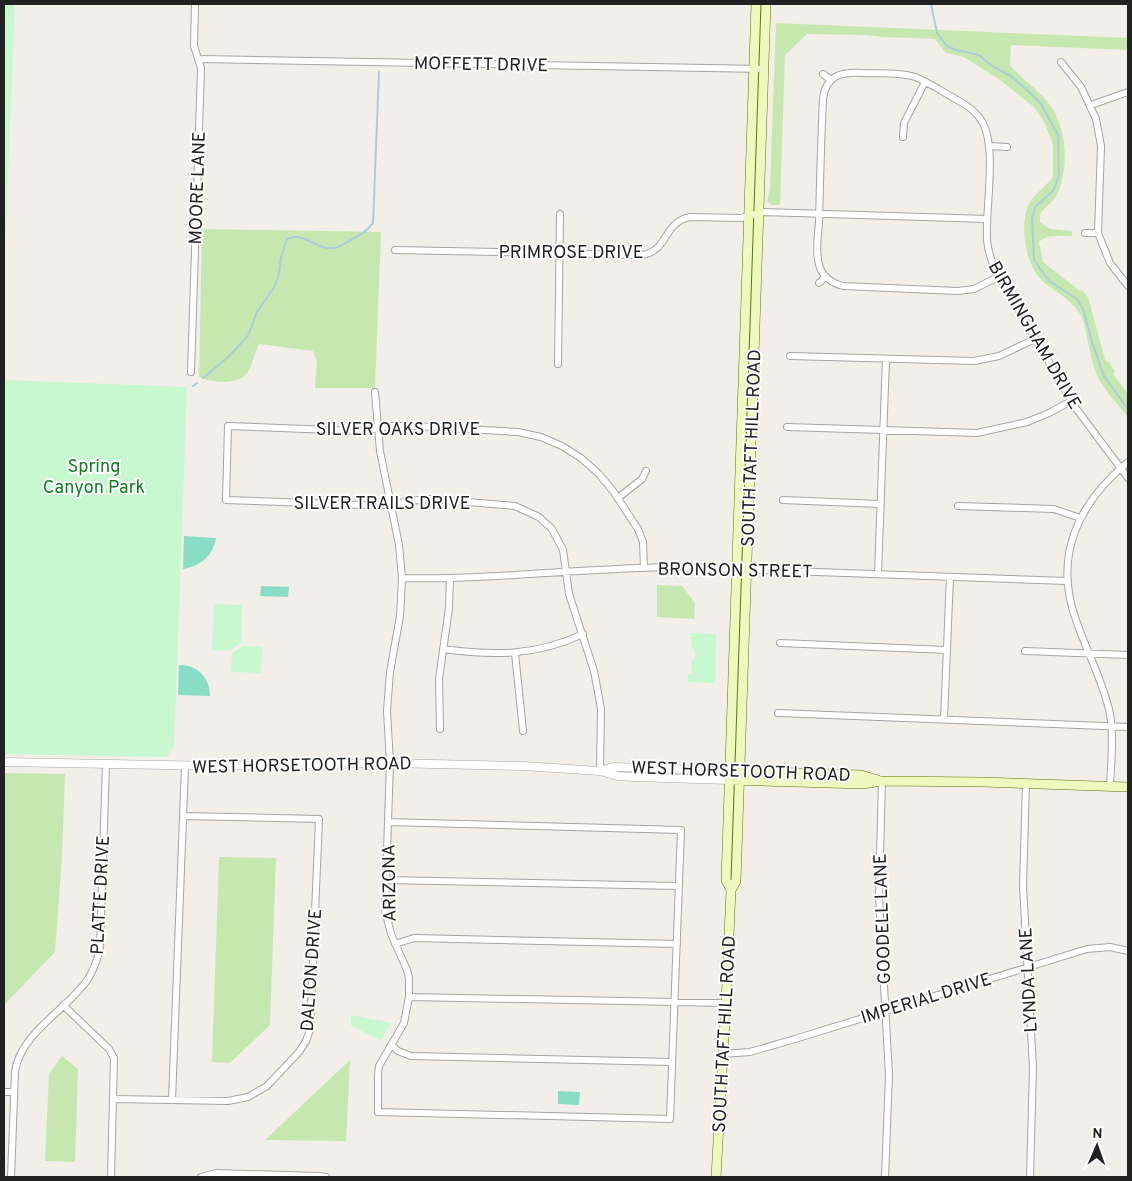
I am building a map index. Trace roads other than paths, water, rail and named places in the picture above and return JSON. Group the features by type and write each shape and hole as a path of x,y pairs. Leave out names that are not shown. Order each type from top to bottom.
{"main road":[{"name":"SOUTH TAFT HILL ROAD","path":"731,890 726,880 756,4"},
{"name":"SOUTH TAFT HILL ROAD","path":"716,1177 731,890 736,881 766,4"},
{"name":"WEST HORSETOOTH ROAD","path":"729,775 862,784 882,782 982,782 1128,787"}],"street":[{"name":"MOORE LANE","path":"191,372 201,68 194,46 195,4"},
{"name":"MOFFETT DRIVE","path":"198,59 764,69"},
{"path":"1061,62 1081,87 1091,105 1101,146 1098,233 1110,264 1128,286"},
{"name":"BIRMINGHAM DRIVE","path":"831,80 837,76 849,73 907,75 925,82 967,105 977,114 986,129 990,146 988,246 998,277 1071,401 1128,478"},
{"path":"823,74 831,80 825,89 823,99 819,213 818,260 826,277 831,282 842,286 958,291 974,289 998,277"},
{"path":"903,137 902,129 904,123 925,82"},
{"path":"1091,105 1128,92"},
{"path":"990,146 1007,147"},
{"path":"759,212 988,219"},
{"name":"PRIMROSE DRIVE","path":"395,250 648,254 658,249 670,229 677,221 683,218 748,217 759,212"},
{"path":"558,364 561,253 560,214"},
{"path":"1085,233 1098,233"},
{"path":"819,283 826,277"},
{"path":"790,356 974,362 999,356 1035,339"},
{"path":"878,574 886,359"},
{"name":"ARIZONA","path":"375,392 377,428 399,545 402,578 400,616 390,672 387,704 390,763 386,918 409,978 409,997 404,1023 380,1066 378,1075 378,1112 670,1119 672,1062"},
{"path":"787,427 967,434 1027,422 1071,401"},
{"name":"SILVER OAKS DRIVE","path":"226,500 228,426 358,431 415,426 518,432 541,437 562,446 581,458 599,474 618,498 638,529 643,542 644,568"},
{"path":"1110,786 1112,727 1106,700 1072,608 1068,581 1070,548 1073,534 1080,518 1106,480 1128,462"},
{"path":"618,498 642,480 646,471"},
{"name":"SILVER TRAILS DRIVE","path":"226,500 392,505 431,499 506,505 523,508 539,517 555,534 563,550 571,604 592,661 598,690 601,726 600,771"},
{"path":"783,500 880,504"},
{"path":"958,506 1054,509 1080,518"},
{"name":"BRONSON STREET","path":"402,578 450,578 644,568 747,569 1068,581"},
{"path":"944,719 950,577"},
{"path":"440,729 439,687 449,608 450,578"},
{"path":"443,649 474,654 515,653 554,645 583,634"},
{"path":"780,643 947,650"},
{"path":"1026,651 1128,655"},
{"path":"515,653 523,731"},
{"path":"778,713 1128,728"},
{"name":"WEST HORSETOOTH ROAD","path":"4,762 185,766 390,763 523,766 600,771 613,767 729,775"},
{"name":"PLATTE DRIVE","path":"11,1177 16,1067 22,1050 88,979 98,958 100,947 106,764"},
{"path":"172,1100 185,766"},
{"name":"GOODELL LANE","path":"882,782 879,896 889,1075 885,1177"},
{"name":"LYNDA LANE","path":"1026,784 1023,886 1033,1076 1030,1177"},
{"name":"DALTON DRIVE","path":"114,1099 228,1101 248,1097 268,1086 299,1052 306,1042 311,1022 319,819 183,816"},
{"path":"388,822 681,830 672,1062 411,1056 398,1051 392,1045"},
{"path":"386,880 679,886"},
{"path":"395,944 414,938 677,944"},
{"name":"IMPERIAL DRIVE","path":"723,1054 750,1052 1087,949 1110,947 1128,952"},
{"path":"409,997 726,1003"},
{"path":"63,1006 109,1049 114,1058 111,1177"},
{"path":"4,1092 14,1092"},
{"path":"201,1177 216,1173 326,1177"}],"waterway":[{"path":"931,4 937,33 947,46 979,55 992,66 1011,76 1041,104 1058,135 1059,176 1053,191 1036,206 1032,217 1034,260 1049,281 1077,299 1083,309 1104,376 1128,409"},
{"path":"203,378 228,357 248,336 257,312 275,286 287,239 299,237 327,248 335,248 360,235 373,223 379,72"},
{"path":"193,386 197,383"}],"park label":[{"name":"Spring Canyon Park","path":"94,476"}]}
